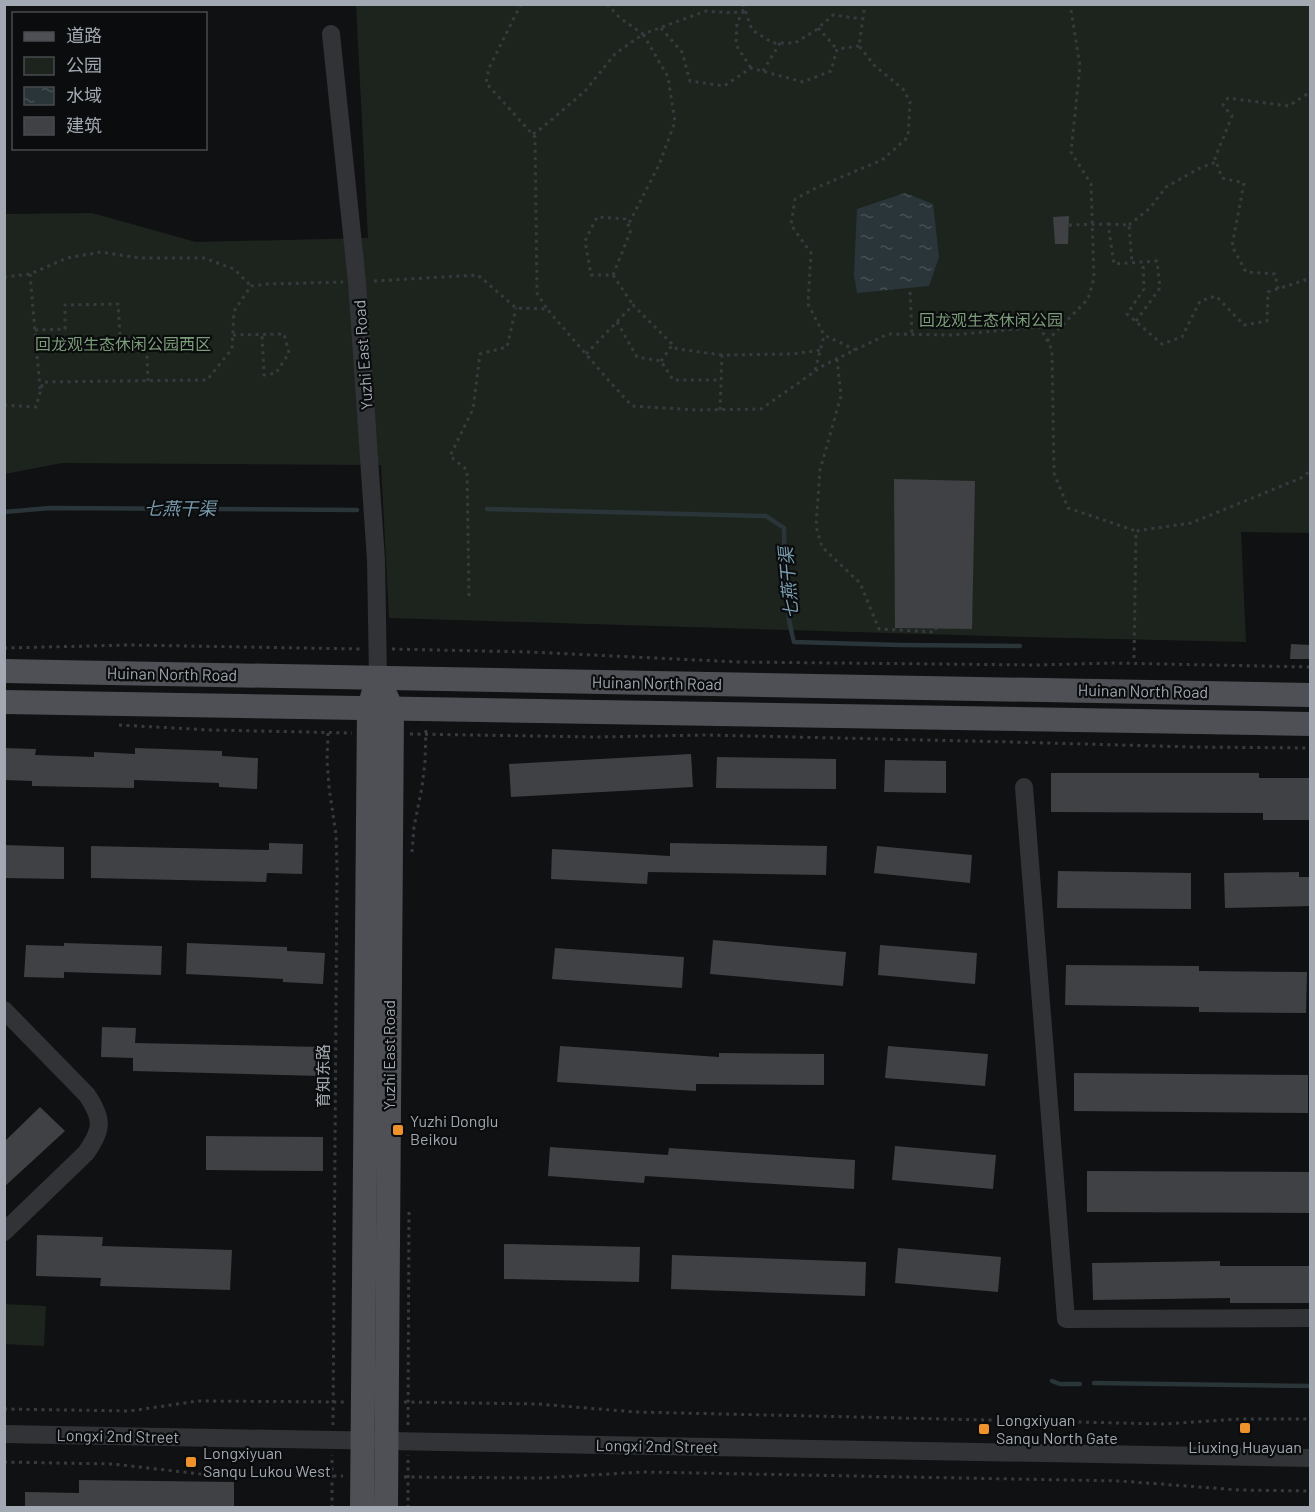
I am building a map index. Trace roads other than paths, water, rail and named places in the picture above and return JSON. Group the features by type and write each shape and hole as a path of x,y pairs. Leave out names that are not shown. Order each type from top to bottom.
{"main road":[{"name":"Huinan North Road","path":"4,671 1311,694"},
{"name":"Yuzhi East Road","path":"378,678 386,1508"},
{"name":"Huinan North Road","path":"4,702 1311,724"},
{"name":"Yuzhi East Road","path":"362,1508 380,709"}],"street":[{"name":"Yuzhi East Road","path":"331,34 357,282 376,548 378,678"},
{"path":"1024,788 1066,1319 1311,1318"},
{"path":"4,1010 87,1095 96,1109 100,1128 96,1140 86,1153 4,1232"},
{"name":"Longxi 2nd Street","path":"4,1434 1311,1458"}],"water":[{"path":"905,193 933,204 939,257 929,286 857,293 854,275 857,209"}],"waterway":[{"name":"七燕干渠","path":"4,512 50,508 357,510"},
{"name":"七燕干渠","path":"487,509 766,516 784,528 787,600 794,642 1020,646"},
{"path":"1052,1381 1060,1384 1080,1384"},
{"path":"1094,1383 1310,1386"}],"place":[{"name":"Yuzhi Donglu Beikou","path":"398,1130"},
{"name":"Liuxing Huayuan","path":"1245,1428"},
{"name":"Longxiyuan Sanqu North Gate","path":"984,1429"},
{"name":"Longxiyuan Sanqu Lukou West","path":"191,1462"}],"park label":[{"name":"回龙观生态休闲公园","path":"991,320"},
{"name":"回龙观生态休闲公园西区","path":"123,344"}]}
